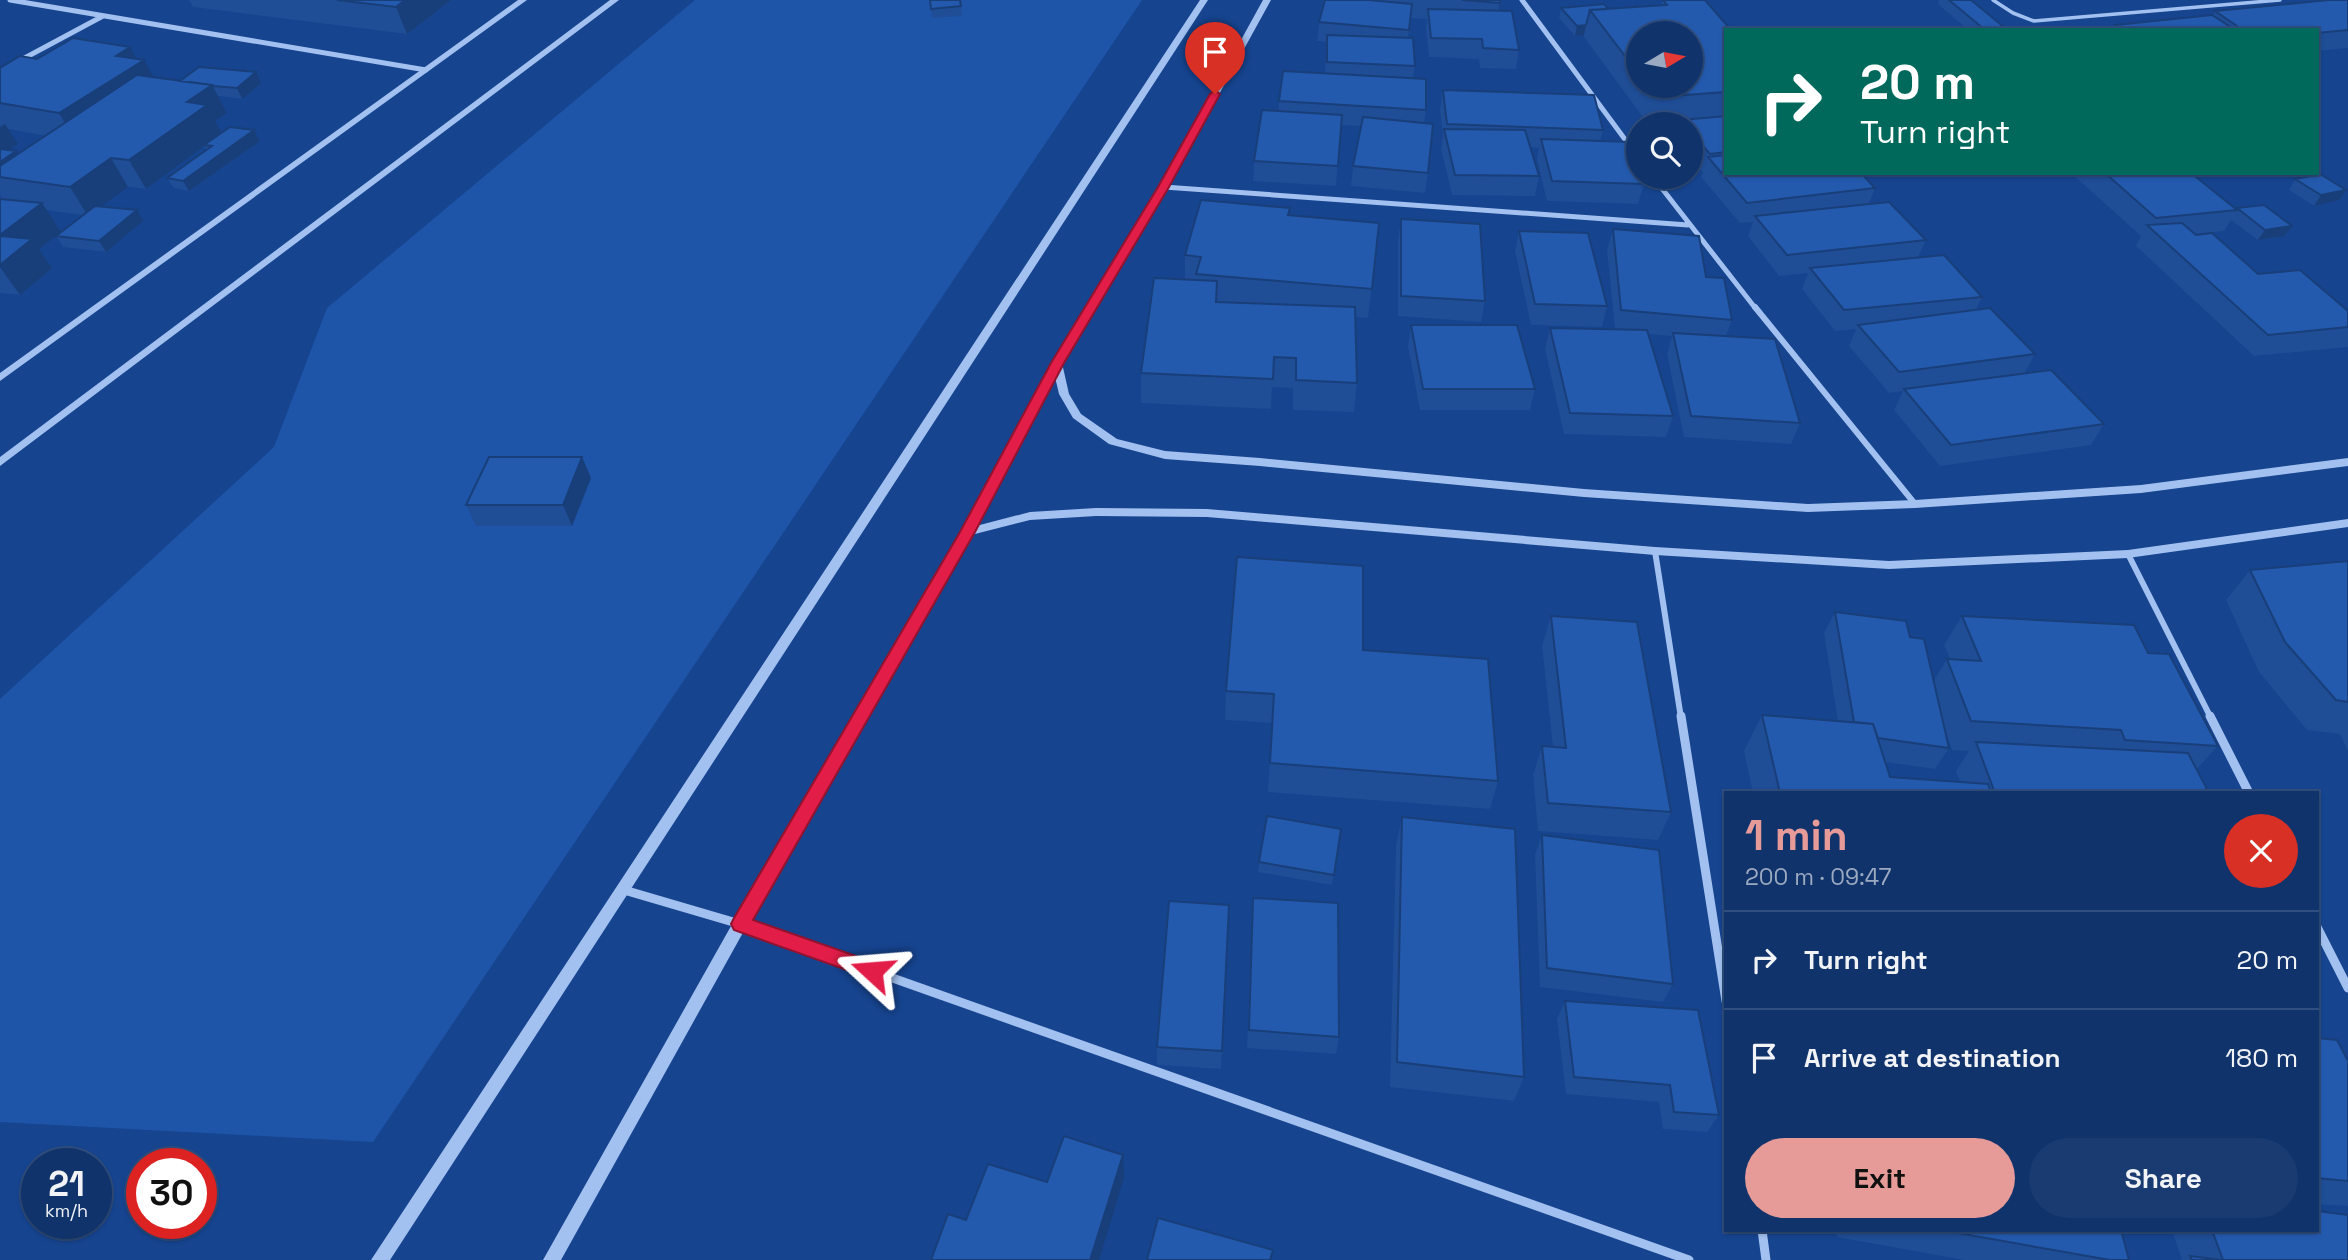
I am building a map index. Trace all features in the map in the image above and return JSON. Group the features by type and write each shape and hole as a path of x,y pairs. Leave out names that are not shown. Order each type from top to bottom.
{"street":[{"path":"10,0 426,70"},
{"path":"0,377 523,0"},
{"path":"0,462 615,0"},
{"path":"380,1260 1204,0"},
{"path":"552,1260 740,924 967,532 1057,363 1164,187 1267,0"},
{"path":"1522,0 1626,141"},
{"path":"11,65 103,16"},
{"path":"1164,187 1688,225"},
{"path":"1662,189 1914,504"},
{"path":"1057,363 1064,394 1077,416 1113,442 1165,456 1260,462 1597,494 1808,508 1914,504 2141,489 2348,462"},
{"path":"967,532 1030,516 1096,512 1207,513 1655,551 1889,565 2128,554 2348,523"},
{"path":"1655,551 1724,988"},
{"path":"2128,554 2248,791"},
{"path":"624,890 740,924 1689,1260"},
{"path":"2319,931 2348,988"},
{"path":"1762,1232 1766,1260"}],"lane":[{"path":"1993,0 2013,13 2034,21 2280,0"}],"shaded area":[{"path":"695,0 1142,0 373,1142 0,1122 0,699 274,447 327,308"}],"building":[{"path":"337,0 405,0 396,7"},
{"path":"930,0 960,0 961,6 931,9"},
{"path":"1325,0 1412,4 1409,30 1319,22"},
{"path":"1462,0 1500,0 1500,3"},
{"path":"1663,0 1705,0 1729,28 1724,28 1724,92 1703,94 1703,21 1626,21 1626,57 1590,10 1667,5"},
{"path":"1949,0 1971,0 2005,28 1983,28"},
{"path":"2348,0 2348,30 2319,33 2319,28 2240,28 2215,11"},
{"path":"1604,4 1608,9 1590,10 1586,25 1577,26 1561,8"},
{"path":"1428,9 1512,11 1519,50 1483,48 1482,39 1431,38"},
{"path":"2212,15 2232,28 2120,28 2116,25"},
{"path":"1327,35 1413,38 1415,66 1327,62"},
{"path":"73,38 130,47 116,56 144,60 59,113 0,103 0,68 20,56 37,59"},
{"path":"199,67 256,72 237,88 180,81"},
{"path":"1283,71 1426,79 1426,110 1279,101"},
{"path":"137,75 212,85 187,102 207,105 129,160 111,158 70,187 0,177 0,166"},
{"path":"1443,90 1594,95 1603,130 1447,124"},
{"path":"1262,110 1342,115 1338,166 1254,161"},
{"path":"1724,116 1724,152 1710,154 1703,146 1703,118"},
{"path":"1363,117 1433,124 1428,173 1353,166"},
{"path":"230,127 254,130 183,181 167,178 212,146 204,145"},
{"path":"1444,129 1525,130 1539,176 1455,175"},
{"path":"1541,139 1626,142 1626,183 1552,181"},
{"path":"0,149 16,151 0,162"},
{"path":"1724,155 1724,175 1863,175 1875,188 1747,203 1708,157"},
{"path":"2319,174 2346,190 2321,195 2295,179"},
{"path":"2107,175 2193,175 2237,210 2156,218"},
{"path":"0,199 42,203 0,235"},
{"path":"1201,200 1290,208 1288,215 1379,223 1372,289 1196,274 1201,257 1185,255"},
{"path":"1889,202 1926,240 1787,255 1755,216"},
{"path":"2264,205 2292,226 2265,230 2237,208"},
{"path":"95,206 137,210 99,241 56,236"},
{"path":"1401,219 1480,224 1485,301 1401,296"},
{"path":"2182,223 2196,235 2212,233 2258,274 2300,270 2348,311 2348,327 2268,335 2147,225"},
{"path":"1613,229 1699,236 1706,277 1724,278 1732,320 1621,310"},
{"path":"1519,231 1588,233 1607,306 1535,304"},
{"path":"0,236 32,239 0,265"},
{"path":"1944,255 1982,297 1844,310 1810,268"},
{"path":"1154,278 1217,281 1216,302 1355,307 1357,383 1296,380 1296,358 1274,357 1273,379 1141,373"},
{"path":"1990,308 2035,354 1899,372 1858,325"},
{"path":"1411,325 1517,325 1535,389 1423,389"},
{"path":"1550,328 1647,330 1673,416 1570,413"},
{"path":"1673,333 1775,339 1800,423 1691,416"},
{"path":"2051,370 2104,424 1951,445 1904,389"},
{"path":"489,457 582,457 563,505 466,505"},
{"path":"1237,557 1363,566 1363,650 1488,659 1498,781 1270,763 1274,694 1226,691"},
{"path":"2348,561 2348,702 2336,700 2285,642 2250,570"},
{"path":"1835,612 1906,621 1910,637 1924,639 1949,748 1878,738 1873,724 1854,722"},
{"path":"1551,616 1637,622 1671,812 1548,803 1542,746 1566,748"},
{"path":"1962,616 2134,625 2148,653 2169,654 2218,746 2125,740 2121,730 1971,721 1947,659 1981,661"},
{"path":"1762,715 1873,724 1890,777 1988,784 1990,791 1780,791"},
{"path":"1976,742 2188,753 2208,791 1994,791"},
{"path":"1267,816 1341,829 1334,875 1259,862"},
{"path":"1402,817 1515,829 1524,1077 1397,1062"},
{"path":"1542,835 1659,850 1673,984 1547,968"},
{"path":"1253,898 1338,903 1339,1037 1249,1030"},
{"path":"1169,901 1229,905 1222,1051 1157,1047"},
{"path":"1565,1001 1698,1010 1719,1115 1674,1112 1670,1085 1574,1077"},
{"path":"2319,1038 2337,1040 2348,1061 2348,1181 2319,1178"},
{"path":"1064,1136 1123,1155 1090,1260 931,1260 948,1214 966,1220 988,1164 1047,1182"},
{"path":"2319,1211 2348,1215 2348,1260 2223,1260 2213,1232 2319,1232"},
{"path":"1158,1218 1273,1250 1270,1260 1147,1260"},
{"path":"1952,1232 2122,1232 2129,1260 2110,1260"},
{"path":"2190,1256 2222,1260 2192,1260"}],"route":[{"path":"872,971 740,924 967,532 1057,363 1164,187 1215,94"}]}
